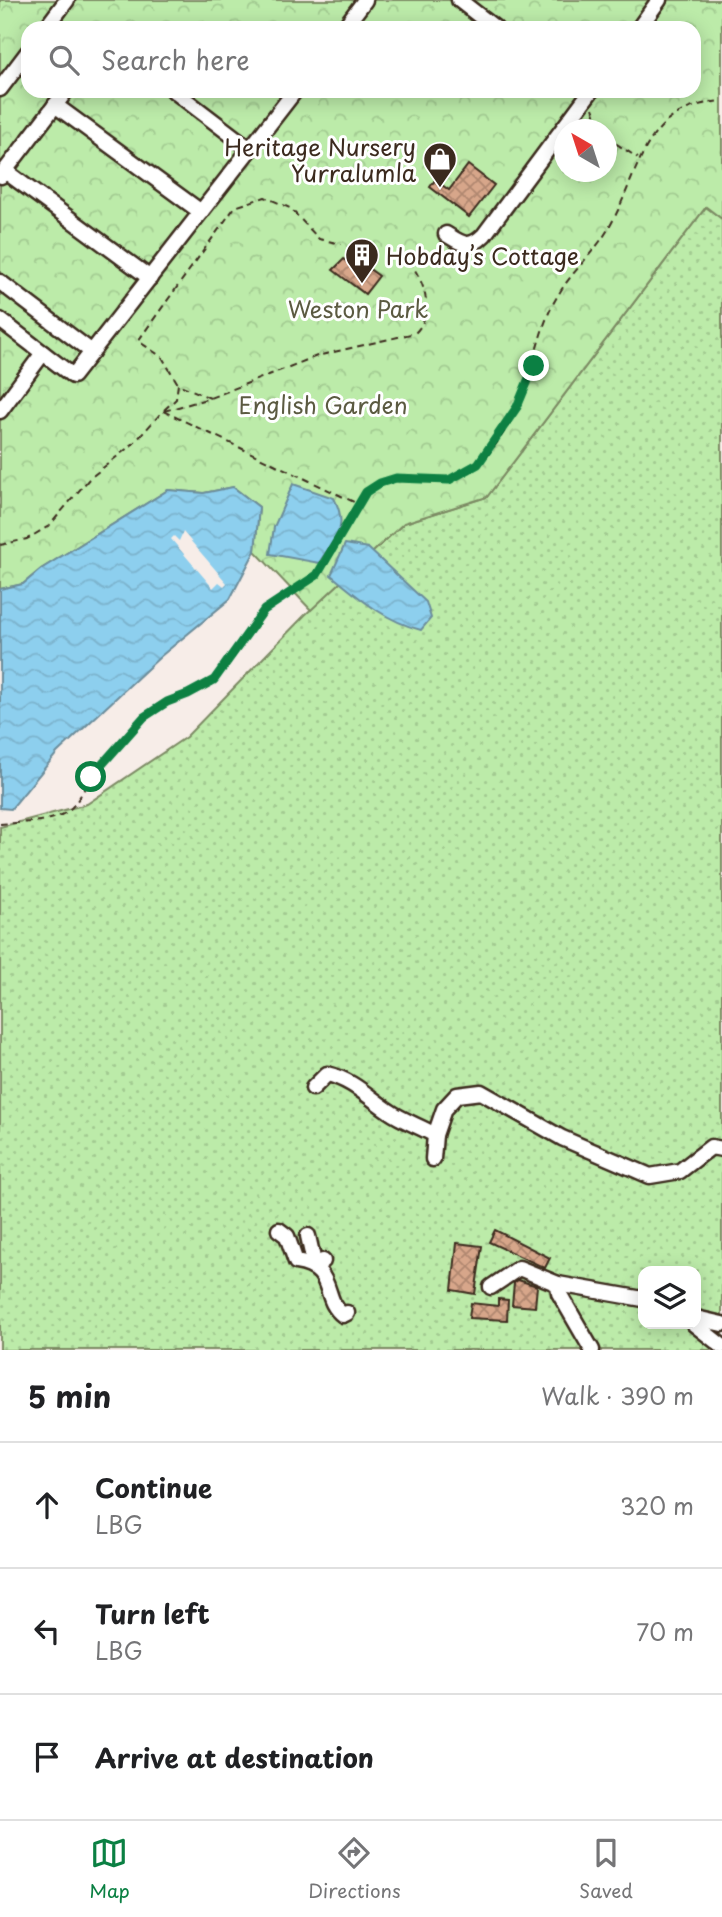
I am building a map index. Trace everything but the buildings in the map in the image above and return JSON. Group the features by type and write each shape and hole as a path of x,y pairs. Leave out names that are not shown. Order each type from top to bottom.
{"street":[{"path":"51,21 67,0"},
{"path":"349,21 365,0"},
{"path":"459,0 486,21"},
{"path":"644,21 659,0"},
{"path":"0,89 21,61"},
{"path":"60,98 3,174 150,278"},
{"path":"183,98 250,149"},
{"path":"0,320 73,376 290,98"},
{"path":"446,234 464,246 474,245 581,98"},
{"path":"55,105 201,212"},
{"path":"0,282 92,352"},
{"path":"0,411 43,353"},
{"path":"313,1088 327,1074 339,1077 367,1092 388,1111 435,1135"},
{"path":"433,1159 435,1135 444,1109 457,1095 481,1092 562,1138 650,1176 680,1171 711,1147 722,1149"},
{"path":"279,1230 287,1236 296,1262 319,1264"},
{"path":"308,1236 338,1312 343,1315 346,1313"},
{"path":"491,1287 519,1268 558,1284 638,1298"},
{"path":"558,1284 559,1293 592,1350"},
{"path":"701,1319 722,1324"},
{"path":"700,1329 722,1346"}],"path":[{"path":"588,98 598,119"},
{"path":"0,824 48,820 65,813 91,777 144,717 167,702 214,680 264,610 317,575 357,503 373,487 388,480 449,480 470,471 486,456 517,407 534,366 548,314 559,292 609,227 653,134 674,114 699,103 722,101"},
{"path":"617,144 639,159"},
{"path":"0,545 27,539 49,526 89,480 134,443 177,398 178,384 162,357 138,341 235,207 265,197 290,208 319,239 341,244"},
{"path":"163,411 210,398 317,356 415,333 424,321 426,295 419,274 410,263"},
{"path":"178,384 210,398"},
{"path":"163,411 357,503"}],"green space":[{"name":"Weston Park","path":"0,0 722,0 722,219 706,207 487,497 404,523 311,610 255,551 259,507 233,487 204,493 168,490 41,569 23,584 0,589"},
{"path":"706,207 722,219 722,1350 0,1350 0,827 87,804 186,737 305,615 404,523 487,497"}],"water":[{"path":"293,484 334,498 338,508 338,532 319,563 270,554 274,527"},
{"path":"233,487 259,507 255,551 230,599 161,656 57,753 11,809 0,808 0,589 23,584 41,569 168,490 204,493"},
{"path":"345,544 368,548 426,602 431,618 421,630 384,615 331,575"}],"pier":[{"path":"183,532 227,583 224,586 219,582 213,588 171,539 174,536 179,541"}],"place":[{"name":"Heritage Nursery Yurralumla","path":"440,189"},
{"name":"Hobday’s Cottage","path":"362,285"}],"route":[{"path":"91,777 144,717 167,702 214,680 264,610 287,592 317,575 360,498 366,492 380,483 396,478 449,480 461,476 478,464 517,407 534,366"}],"park label":[{"name":"English Garden","path":"323,404"}]}
